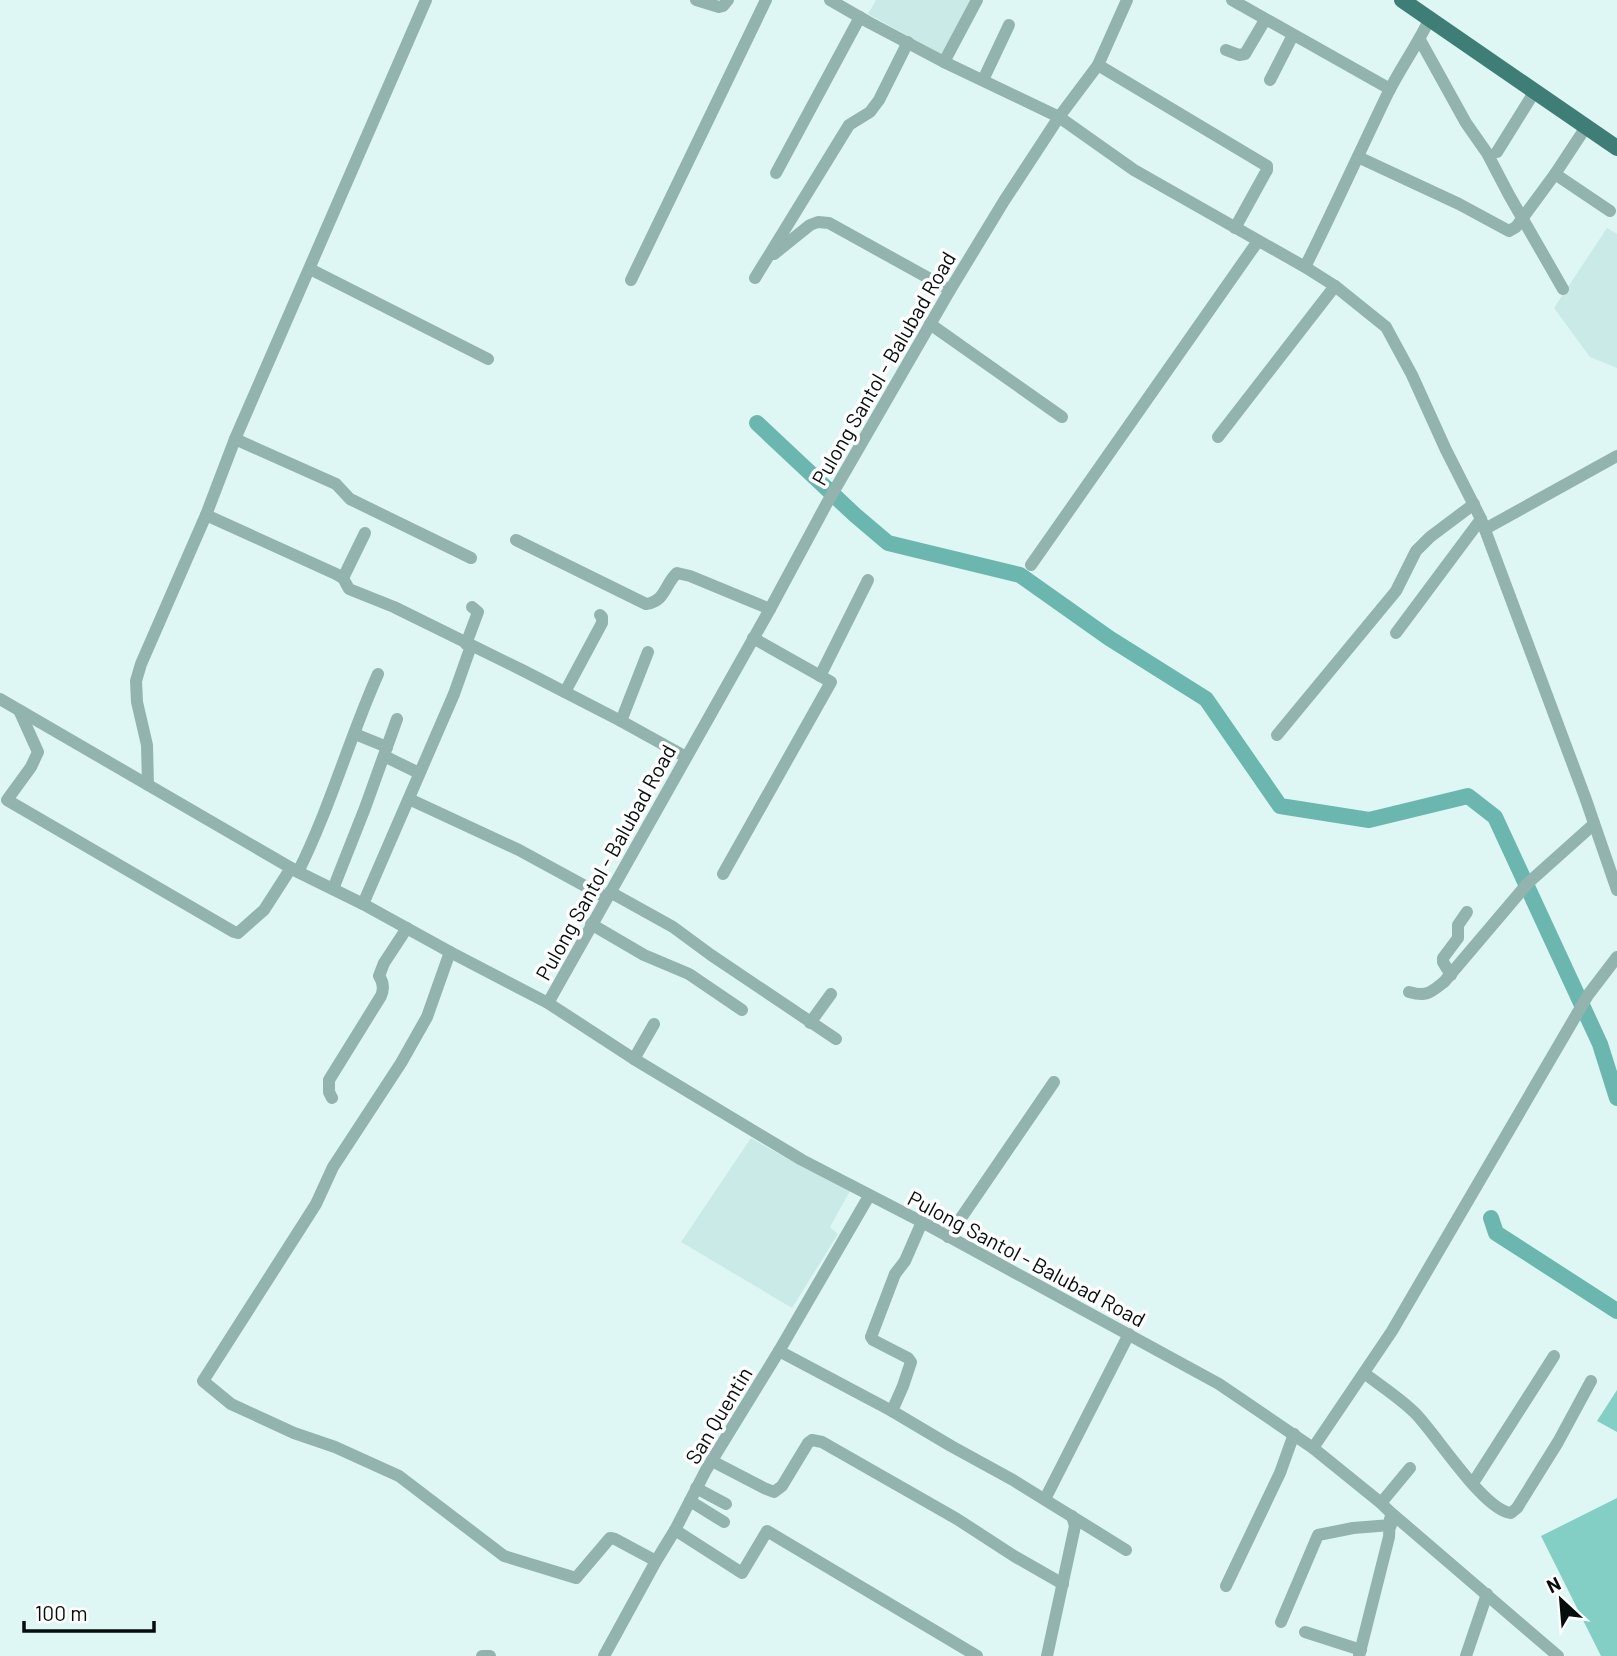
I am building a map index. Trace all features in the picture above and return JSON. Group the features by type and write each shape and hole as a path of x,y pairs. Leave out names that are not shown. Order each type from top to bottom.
{"main road":[{"path":"1402,0 1617,148"}],"street":[{"path":"148,785 147,745 136,702 136,681 141,664 206,515 235,439 426,0"},
{"path":"696,0 719,7 728,0"},
{"path":"631,280 766,0"},
{"path":"944,62 977,0"},
{"name":"Pulong Santol - Balubad Road","path":"1127,0 1098,65 1025,168 930,324 548,1003 802,1160 922,1222 1219,1384 1313,1448 1558,1656"},
{"path":"1232,0 1390,89"},
{"path":"836,1 860,17 944,62 1059,117 1134,170 1335,286 1386,327 1412,375 1483,524 1559,724 1617,890"},
{"path":"776,173 860,17"},
{"path":"1305,267 1390,89 1430,18"},
{"path":"1226,50 1239,55 1245,54 1265,20"},
{"path":"983,80 1009,25"},
{"path":"1270,80 1293,35"},
{"path":"1420,40 1563,289"},
{"path":"755,278 849,125 870,111 879,100 908,43"},
{"path":"1098,65 1268,166 1235,228"},
{"path":"1497,152 1535,91"},
{"path":"1358,157 1459,204 1509,231 1516,227 1586,127"},
{"path":"1555,174 1610,211"},
{"path":"765,261 810,225 818,222 829,223 950,290"},
{"path":"1031,565 1258,240"},
{"path":"310,269 488,359"},
{"path":"1219,437 1335,286"},
{"path":"930,324 1062,417"},
{"path":"235,439 336,484 350,499 471,558"},
{"path":"1396,633 1483,524 1617,456"},
{"path":"1277,735 1396,591 1416,551 1474,503"},
{"path":"206,515 336,574 343,578 349,589 394,607 565,692 686,757"},
{"path":"343,578 365,533"},
{"path":"516,540 646,604 661,598 669,580 677,573 769,609"},
{"path":"820,676 868,580"},
{"path":"363,904 454,694 478,612 472,607"},
{"path":"565,692 602,623 600,615"},
{"path":"723,874 831,682 753,638"},
{"path":"621,720 648,652"},
{"path":"19,710 38,752 31,767 7,800 238,933 264,910 310,847 355,734 359,716 378,674"},
{"path":"0,699 295,870 548,1003"},
{"path":"333,889 397,719"},
{"path":"355,734 419,773"},
{"path":"409,799 673,927 836,1039"},
{"path":"1409,992 1428,994 1444,982 1527,885 1594,824"},
{"path":"1451,975 1443,958 1458,938 1458,925 1467,912"},
{"path":"592,924 644,955 689,974 742,1010"},
{"path":"332,1098 328,1092 329,1080 381,996 383,981 379,976 384,963 407,928"},
{"path":"450,952 427,1017 401,1063 333,1167 316,1204 202,1381 231,1404 399,1476 504,1556 576,1578 610,1538 656,1560"},
{"path":"1313,1448 1392,1331 1588,995 1617,957"},
{"path":"810,1023 831,994"},
{"path":"635,1059 654,1024"},
{"path":"948,1237 1054,1082"},
{"name":"San Quentin","path":"604,1656 696,1488 869,1196"},
{"path":"891,1411 911,1362 871,1337 893,1280 905,1261 922,1222"},
{"path":"1045,1499 1129,1335"},
{"path":"779,1351 1045,1499 1126,1550"},
{"path":"1473,1483 1554,1356"},
{"path":"1364,1373 1415,1413 1473,1483 1504,1513 1511,1513 1517,1508 1558,1442 1591,1381"},
{"path":"1226,1586 1280,1473 1294,1434"},
{"path":"712,1461 774,1492 782,1486 808,1443 816,1440 957,1519 1063,1584"},
{"path":"1305,1632 1360,1653 1389,1538 1387,1513 1410,1468"},
{"path":"696,1488 726,1504"},
{"path":"690,1501 724,1522"},
{"path":"1281,1622 1318,1535 1353,1528 1387,1513"},
{"path":"1047,1656 1076,1526 1072,1516"},
{"path":"675,1530 742,1573 767,1531 977,1656"},
{"path":"1466,1656 1488,1594"},
{"path":"482,1656 490,1656"}],"shaded area":[{"path":"876,0 975,0 945,56 868,14"},
{"path":"1607,228 1617,234 1617,368 1590,357 1554,308"},
{"path":"751,1138 850,1191 830,1227 838,1234 792,1308 681,1242"},
{"path":"1617,1390 1617,1432 1597,1421"},
{"path":"1617,1498 1617,1656 1601,1656 1541,1536"}],"waterway":[{"path":"757,423 888,543 1020,575 1109,638 1206,699 1280,806 1369,820 1468,796 1495,817 1600,1044 1617,1098"},
{"path":"1491,1218 1496,1233 1617,1311"}]}
